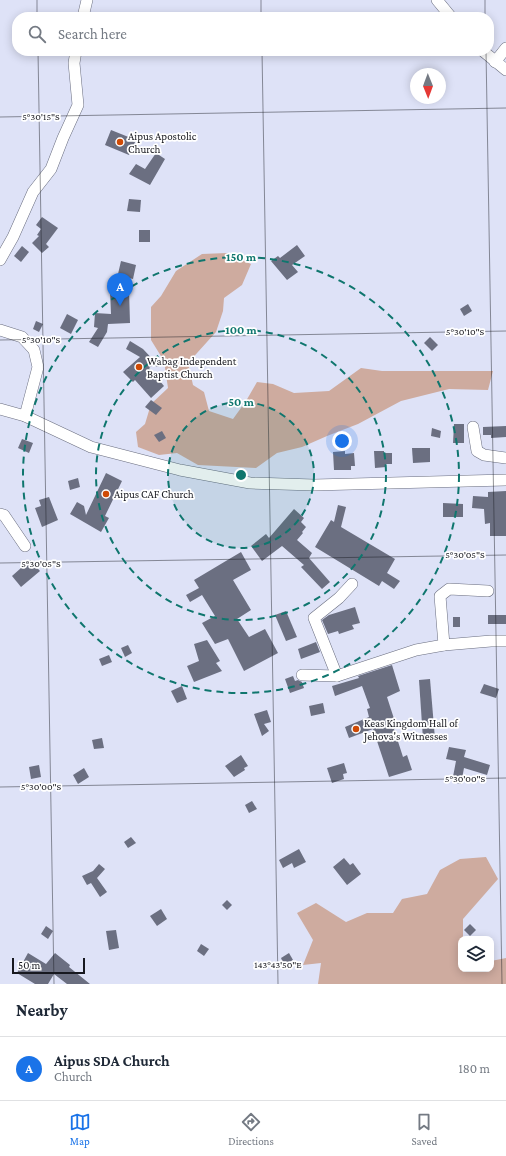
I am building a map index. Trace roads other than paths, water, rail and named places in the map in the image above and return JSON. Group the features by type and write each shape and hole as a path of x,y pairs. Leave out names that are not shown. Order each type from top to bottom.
{"street":[{"path":"84,12 87,0"},
{"path":"437,0 447,12"},
{"path":"495,62 506,48"},
{"path":"0,260 13,237 33,192 50,169 78,105 74,63 75,56"},
{"path":"488,56 506,70"},
{"path":"0,330 22,337 34,350 38,367 25,416"},
{"path":"0,409 25,416 91,447 180,470 250,483 314,485 506,480"},
{"path":"473,427 477,451 484,455 506,458"},
{"path":"0,514 4,514 25,546"},
{"path":"337,676 314,618 339,598 352,584"},
{"path":"444,646 440,596 449,589 488,591"},
{"path":"302,675 337,676 416,650 491,641 506,641"}],"place":[{"name":"Aipus Apostolic Church","path":"120,142"},
{"name":"Aipus SDA Church","path":"120,306"},
{"name":"Wabag Independent Baptist Church","path":"139,367"},
{"name":"Aipus CAF Church","path":"106,494"},
{"name":"Keas Kingdom Hall of Jehova's Witnesses","path":"356,729"}]}
